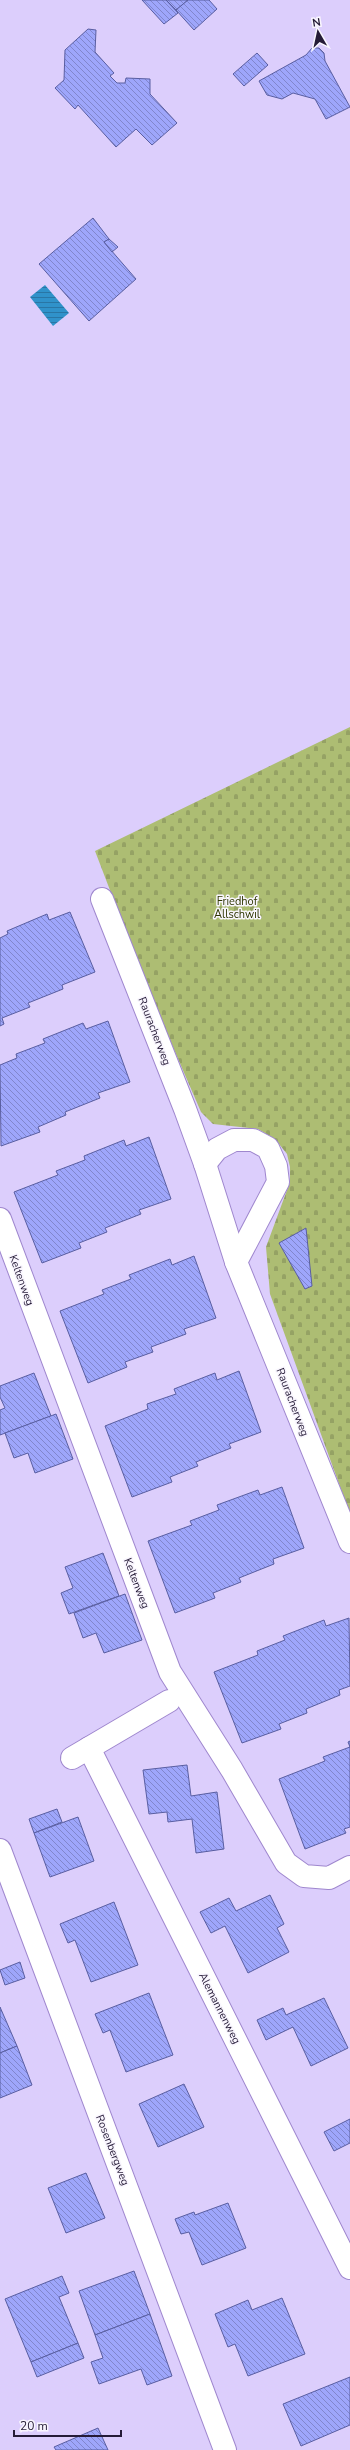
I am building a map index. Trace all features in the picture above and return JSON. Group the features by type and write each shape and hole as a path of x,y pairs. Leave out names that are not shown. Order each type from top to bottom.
{"street":[{"name":"Rauracherweg","path":"102,899 205,1164 236,1262 350,1542"},
{"path":"205,1164 217,1149 234,1140 253,1140 268,1148 276,1166 278,1182 236,1262"},
{"name":"Keltenweg","path":"0,1219 170,1672 232,1770 286,1863 304,1876 329,1878 350,1867"},
{"name":"Alemannenweg","path":"169,1701 81,1753 350,2268"},
{"name":"Rosenbergweg","path":"0,1850 225,2450"}],"green space":[{"name":"Friedhof Allschwil","path":"350,727 350,1514 270,1294 266,1247 290,1182 290,1167 287,1154 275,1139 258,1129 213,1124 201,1112 147,987 95,851"}],"water":[{"path":"45,285 69,313 53,326 30,297"}],"building":[{"path":"142,0 166,0 178,13 164,24"},
{"path":"166,0 188,0 176,10"},
{"path":"188,0 209,0 217,9 194,30 176,10"},
{"path":"88,29 96,30 95,52 114,73 110,76 117,83 125,83 126,78 150,79 150,94 177,123 152,145 136,129 116,147 78,105 75,109 55,88 64,80 65,50"},
{"path":"312,48 319,48 324,53 325,61 350,107 326,119 315,99 293,93 282,99 267,95 259,81 306,55"},
{"path":"257,53 268,65 244,86 233,74"},
{"path":"93,218 109,239 104,242 136,279 89,321 39,264"},
{"path":"109,239 118,247 112,252 104,242"},
{"path":"70,912 95,972 62,985 63,989 28,1003 30,1007 2,1018 4,1024 0,1026 0,938 8,934 7,931 47,914 49,920"},
{"path":"108,1021 130,1082 98,1093 100,1098 65,1112 66,1115 38,1127 40,1132 1,1146 0,1065 17,1058 16,1054 45,1043 43,1039 83,1023 86,1029"},
{"path":"149,1137 171,1199 139,1210 141,1214 105,1228 107,1232 79,1243 81,1248 42,1263 14,1192 58,1175 56,1171 85,1160 84,1156 124,1140 126,1146"},
{"path":"306,1228 312,1286 305,1289 279,1243"},
{"path":"194,1256 216,1318 184,1329 186,1334 151,1347 153,1352 125,1362 127,1367 88,1383 60,1311 104,1294 102,1290 131,1279 129,1275 170,1259 172,1265"},
{"path":"239,1371 261,1432 229,1444 231,1448 196,1462 198,1466 170,1477 172,1482 132,1497 105,1426 148,1409 147,1404 176,1394 174,1389 215,1373 217,1380"},
{"path":"34,1373 51,1416 0,1435 0,1410 5,1408 0,1397 0,1386"},
{"path":"56,1414 73,1459 35,1473 28,1453 14,1458 5,1433"},
{"path":"282,1487 304,1548 273,1559 274,1564 239,1578 241,1582 213,1593 215,1598 175,1613 148,1541 192,1525 190,1521 219,1510 217,1505 258,1490 260,1495"},
{"path":"103,1553 119,1596 69,1614 61,1593 73,1588 65,1567"},
{"path":"125,1594 142,1640 104,1653 96,1633 83,1638 74,1613"},
{"path":"349,1618 350,1686 339,1690 340,1695 306,1709 307,1713 279,1724 281,1729 242,1743 214,1672 258,1655 257,1651 285,1640 283,1636 324,1620 326,1626"},
{"path":"350,1747 350,1827 344,1829 346,1833 305,1849 279,1779 325,1761 323,1757"},
{"path":"187,1765 191,1796 217,1792 224,1849 196,1853 192,1819 168,1822 167,1812 149,1814 143,1770"},
{"path":"57,1809 62,1822 34,1833 29,1819"},
{"path":"78,1817 94,1861 50,1877 34,1833"},
{"path":"270,1895 284,1924 277,1928 289,1952 248,1973 225,1926 211,1933 200,1912 229,1898 236,1911"},
{"path":"114,1902 138,1965 91,1982 75,1940 68,1943 60,1924"},
{"path":"20,1962 25,1978 5,1985 0,1970"},
{"path":"149,1993 173,2055 126,2072 110,2030 103,2033 95,2014"},
{"path":"324,1998 348,2048 311,2066 293,2027 266,2040 257,2020 283,2008 286,2015"},
{"path":"0,2007 17,2046 0,2053"},
{"path":"17,2046 32,2085 0,2098 0,2053"},
{"path":"184,2084 204,2127 158,2147 139,2104"},
{"path":"350,2119 350,2143 334,2151 324,2132"},
{"path":"86,2173 105,2218 66,2233 48,2188"},
{"path":"228,2203 246,2248 202,2265 189,2232 181,2234 175,2219 194,2212 195,2215"},
{"path":"134,2271 150,2314 95,2335 79,2291"},
{"path":"62,2276 69,2293 59,2297 78,2343 31,2362 5,2299"},
{"path":"282,2298 305,2354 248,2376 235,2344 228,2347 215,2314 248,2300 252,2310"},
{"path":"150,2314 172,2376 147,2385 141,2369 99,2384 91,2362 103,2358 95,2335"},
{"path":"78,2343 84,2358 37,2377 31,2362"},
{"path":"350,2377 350,2425 301,2446 283,2404"},
{"path":"98,2428 108,2450 56,2450 54,2447"}]}
